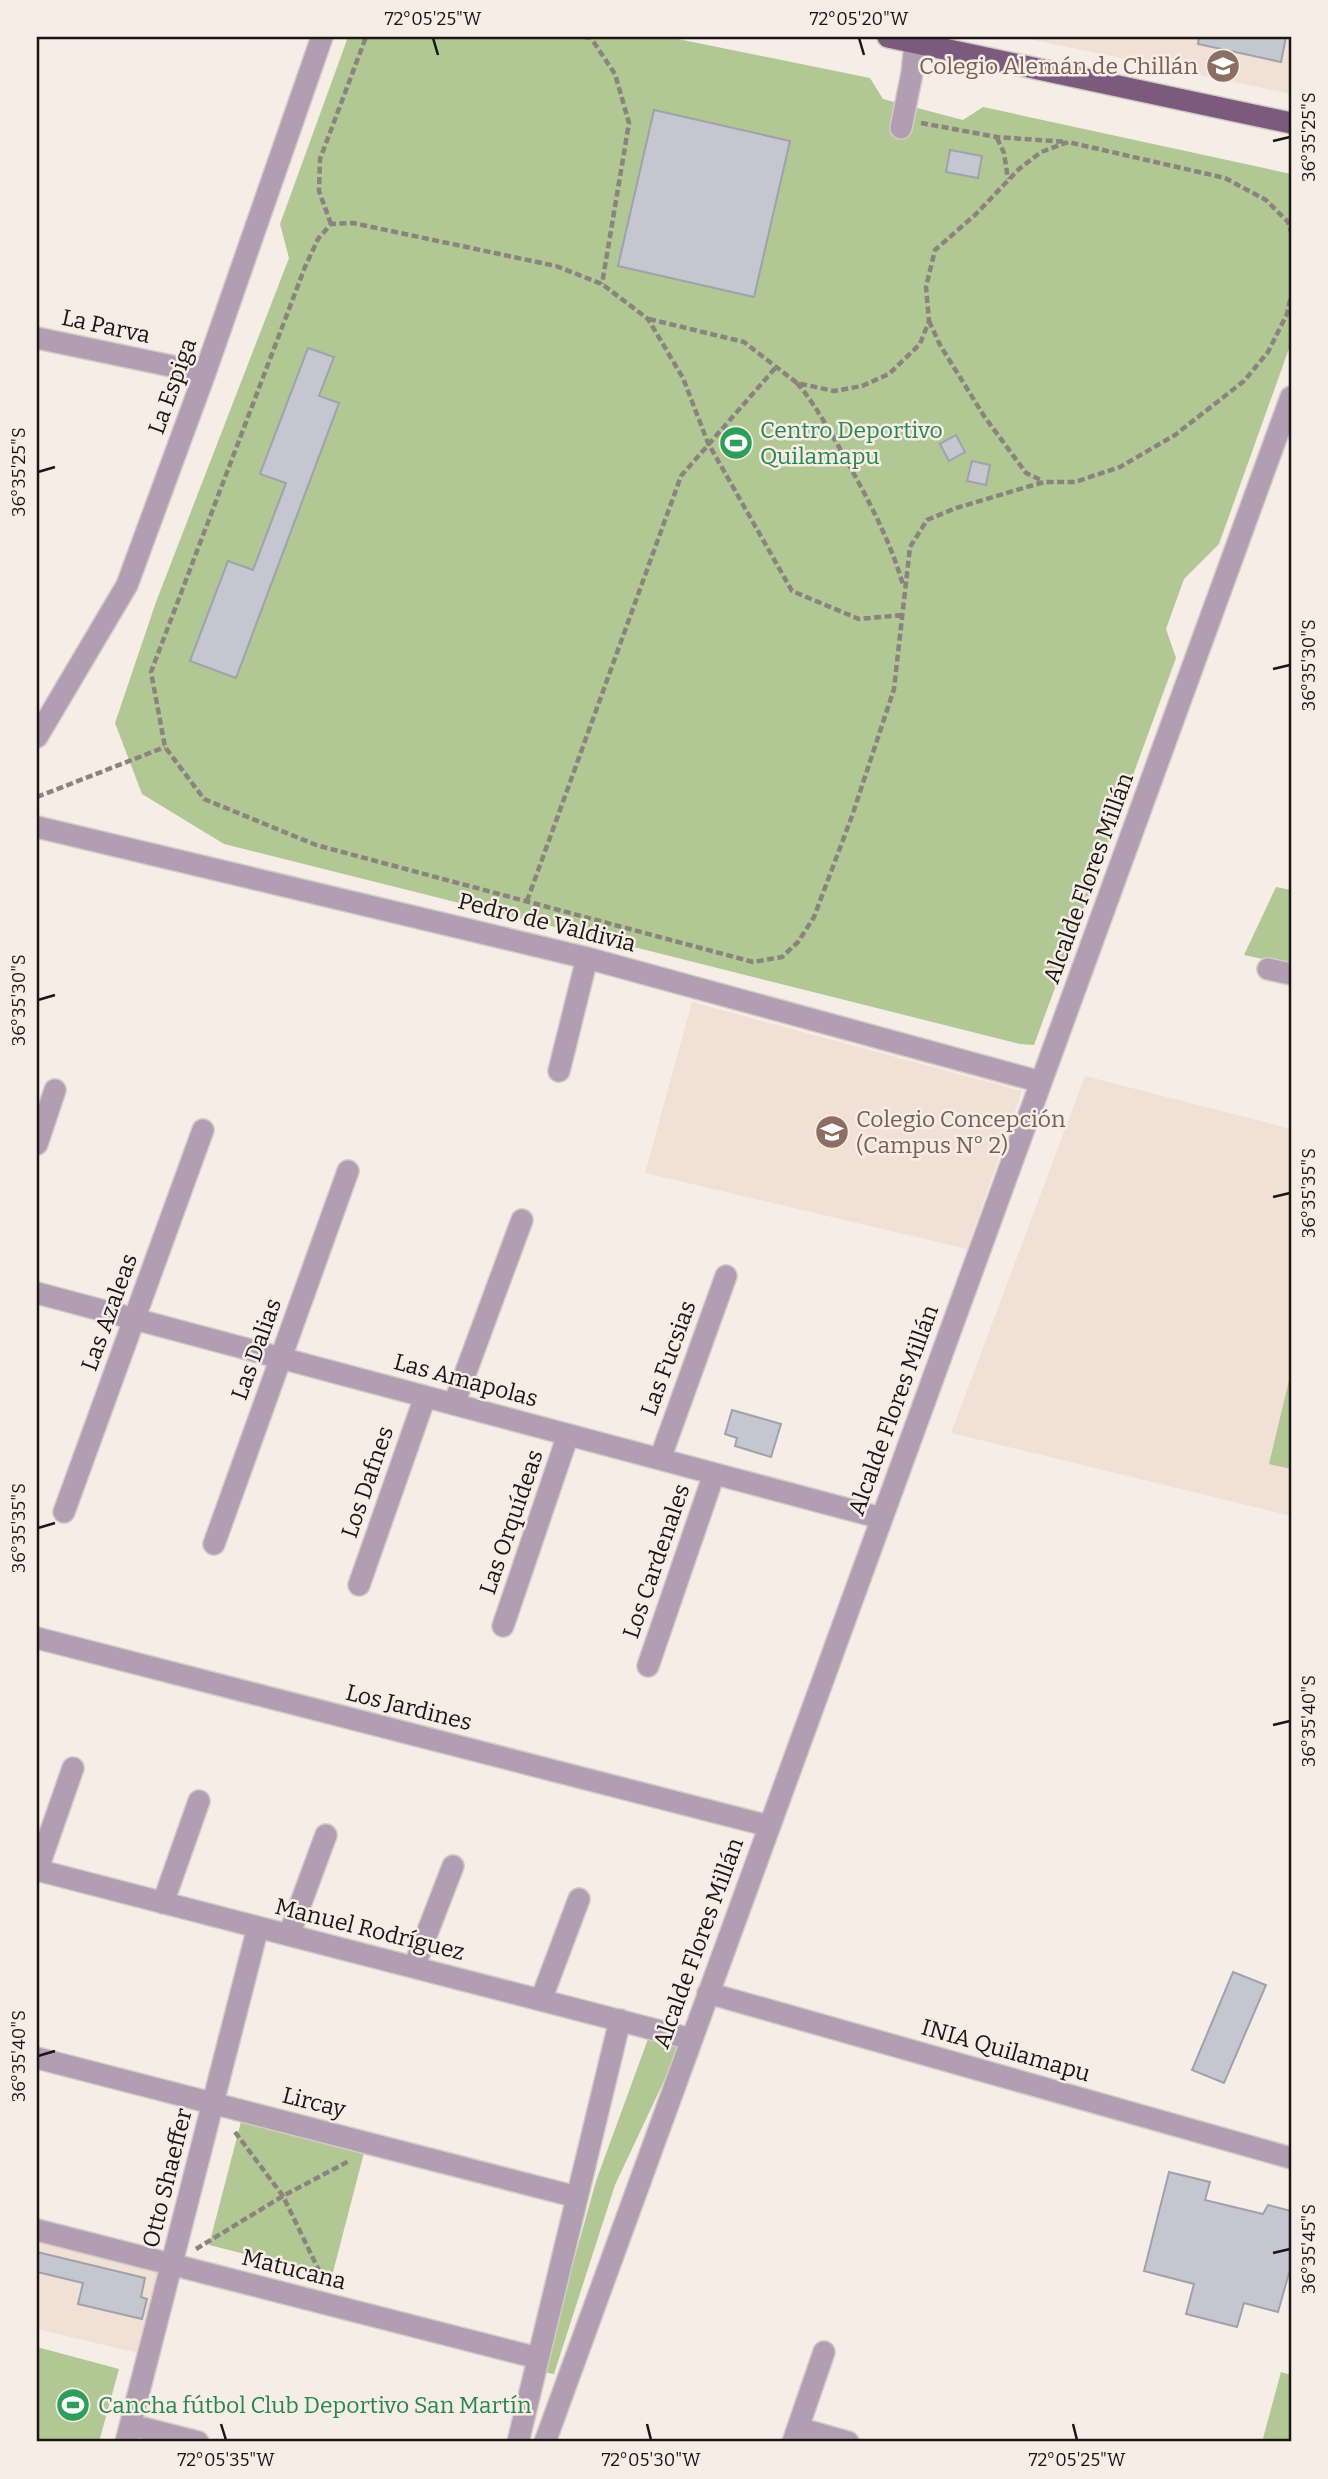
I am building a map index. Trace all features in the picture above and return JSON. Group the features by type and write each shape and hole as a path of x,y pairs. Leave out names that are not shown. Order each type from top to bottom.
{"main road":[{"path":"888,37 1291,123"}],"street":[{"name":"La Espiga","path":"37,737 127,585 205,373 322,37"},
{"path":"902,123 915,43"},
{"name":"La Parva","path":"37,338 205,373"},
{"name":"Alcalde Flores Millán","path":"545,2442 1291,397"},
{"name":"Pedro de Valdivia","path":"37,827 587,958 1041,1082"},
{"path":"559,1071 587,958"},
{"path":"1268,969 1291,974"},
{"path":"37,1144 55,1090"},
{"name":"Las Azaleas","path":"64,1511 203,1130"},
{"name":"Las Dalias","path":"214,1544 348,1171"},
{"path":"454,1404 522,1220"},
{"name":"Las Fucsias","path":"660,1459 726,1276"},
{"name":"Las Amapolas","path":"37,1293 881,1518"},
{"name":"Los Dafnes","path":"359,1585 425,1397"},
{"name":"Las Orquídeas","path":"503,1626 569,1435"},
{"name":"Los Cardenales","path":"648,1666 714,1474"},
{"name":"Los Jardines","path":"37,1639 769,1826"},
{"path":"37,1870 73,1768"},
{"path":"163,1903 199,1801"},
{"path":"289,1935 326,1835"},
{"path":"414,1967 453,1866"},
{"name":"Manuel Rodríguez","path":"37,1870 691,2039"},
{"path":"541,2000 579,1899"},
{"name":"Otto Shaeffer","path":"128,2434 258,1927"},
{"name":"INIA Quilamapu","path":"708,1993 1291,2158"},
{"name":"Alcalde Flores Millán","path":"518,2442 620,2020"},
{"name":"Lircay","path":"37,2058 578,2197"},
{"name":"Matucana","path":"37,2230 538,2358"},
{"path":"824,2352 795,2435 848,2442"},
{"path":"128,2434 198,2442"}],"path":[{"path":"331,225 318,191 320,159 366,37"},
{"path":"584,37 591,38 615,74 629,123 601,284"},
{"path":"902,123 996,137 1068,142 1225,178 1266,200 1288,222 1291,232"},
{"path":"996,137 1004,153 1008,179"},
{"path":"1044,482 1026,473 991,425 940,345 929,321 926,287 934,250 976,214 1008,179 1041,152 1068,142"},
{"path":"902,615 859,619 792,591 708,443 683,378 648,319 601,284 556,266 354,223 331,225 318,239 305,267 151,672 165,747 204,799 316,845 754,962 782,957 799,942 814,917 852,816 894,689 910,547 927,520 956,508 1044,482 1075,482 1120,467 1175,435 1244,381 1268,352 1287,314 1291,296"},
{"path":"648,319 744,342 797,383 811,398 869,501 895,559 904,590"},
{"path":"797,383 834,391 862,386 890,373 920,344 929,321"},
{"path":"527,901 681,476 777,366"},
{"path":"37,797 165,747"},
{"path":"213,2103 283,2196 336,2306"},
{"path":"172,2264 283,2196 377,2145"}],"shaded area":[{"name":"Colegio Alemán de Chillán","path":"1020,37 1291,37 1291,94"},
{"name":"Colegio Concepción (Campus N° 2)","path":"692,1002 1022,1091 967,1249 645,1173"},
{"path":"1085,1076 1291,1129 1291,1516 951,1433"},
{"path":"37,2243 159,2272 138,2353 37,2329"}],"green space":[{"name":"Centro Deportivo Quilamapu","path":"348,37 668,37 870,78 883,99 963,120 983,107 1291,174 1291,343 1219,544 1184,579 1166,629 1176,658 1034,1045 1020,1044 224,844 142,794 115,723 156,602 289,258 280,224"},
{"path":"1276,887 1291,890 1291,965 1244,955"},
{"path":"1291,1372 1291,1469 1269,1464"},
{"path":"648,2039 680,2047 615,2185 554,2374 543,2372 596,2181"},
{"path":"242,2118 365,2149 332,2276 209,2245"},
{"name":"Cancha fútbol Club Deportivo San Martín","path":"37,2347 119,2369 99,2442 37,2442"},
{"path":"1281,2372 1291,2375 1291,2442 1262,2442"}],"building":[{"path":"1199,37 1286,37 1281,62 1198,44"},
{"path":"654,110 790,141 754,297 618,266"},
{"path":"950,150 982,156 978,178 946,172"},
{"path":"308,348 334,357 319,396 339,403 236,678 190,661 228,561 253,570 286,483 260,474"},
{"path":"956,435 965,452 949,461 940,444"},
{"path":"972,461 990,465 986,485 967,481"},
{"path":"732,1410 781,1424 771,1457 735,1446 737,1438 725,1434"},
{"path":"1233,1972 1266,1985 1224,2083 1192,2070"},
{"path":"1169,2172 1210,2182 1205,2200 1263,2214 1268,2205 1291,2211 1291,2274 1289,2273 1278,2312 1244,2303 1237,2327 1186,2314 1194,2284 1144,2271"},
{"path":"37,2252 145,2278 141,2297 147,2299 142,2319 78,2304 83,2283 37,2272"}],"place":[{"name":"Colegio Alemán de Chillán","path":"1223,66"},
{"name":"Centro Deportivo Quilamapu","path":"736,443"},
{"name":"Colegio Concepción (Campus N° 2)","path":"832,1132"},
{"name":"Cancha fútbol Club Deportivo San Martín","path":"73,2405"}]}
